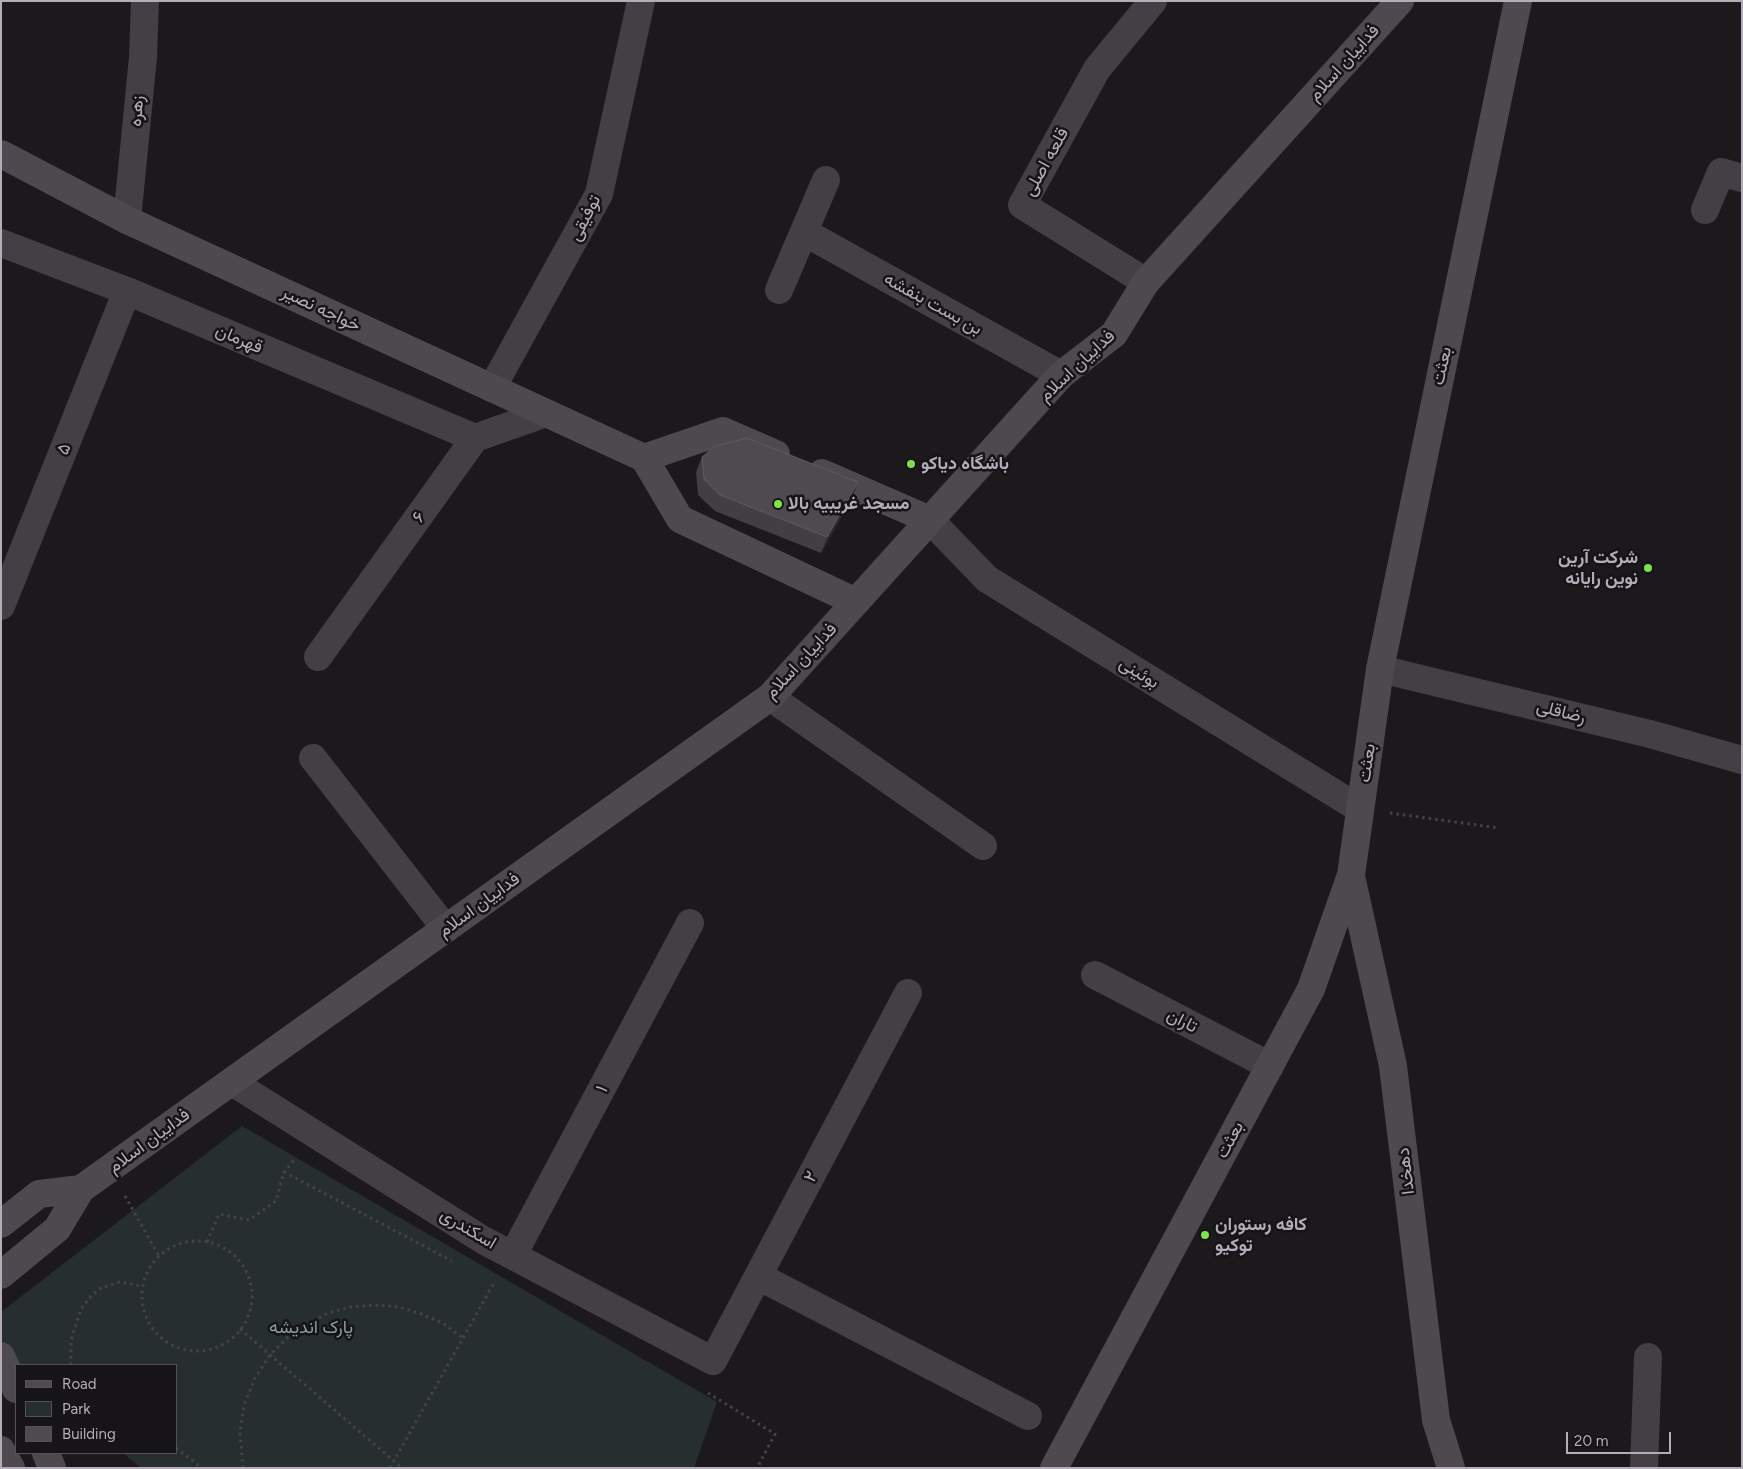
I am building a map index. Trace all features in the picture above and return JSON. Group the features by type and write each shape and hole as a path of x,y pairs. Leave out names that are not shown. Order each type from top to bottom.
{"main road":[{"name":"فداییان اسلام","path":"1,1275 57,1229 81,1189 770,697 1061,375 1114,334 1146,282 1400,1"},
{"name":"بعثت","path":"1054,1468 1311,989 1351,875 1380,669 1518,1"},
{"name":"خواجه نصیر","path":"1,154 127,220 644,458"},
{"path":"856,602 680,519 644,458 723,431 930,520"},
{"name":"دهخدا","path":"1351,875 1393,1066 1436,1420 1451,1468"},
{"name":"فداییان اسلام","path":"1,1224 39,1194 81,1189"},
{"path":"1,1356 15,1386"},
{"path":"1,1450 11,1468"},
{"path":"46,1454 52,1468"}],"street":[{"name":"زهره","path":"127,220 142,58 145,1"},
{"name":"توفیقی","path":"492,388 599,194 641,1"},
{"name":"قلعه اصلی","path":"1146,282 1022,205 1097,69 1153,1"},
{"path":"1705,210 1721,172 1742,178"},
{"path":"779,290 826,180"},
{"name":"بن بست بنفشه","path":"804,232 1061,375"},
{"name":"قهرمان","path":"1,243 127,291 475,438"},
{"name":"۵","path":"1,606 127,291"},
{"path":"475,438 546,413"},
{"name":"۶","path":"318,657 475,438"},
{"name":"بوئینی","path":"930,520 987,579 1360,809"},
{"name":"رضاقلی","path":"1380,669 1650,734 1742,760"},
{"path":"770,697 983,846"},
{"path":"313,758 446,928"},
{"name":"۱","path":"513,1255 690,923"},
{"name":"تاران","path":"1095,975 1270,1066"},
{"name":"۲","path":"713,1360 908,993"},
{"name":"اسکندری","path":"232,1082 484,1240 713,1360"},
{"path":"758,1276 1028,1416"},
{"path":"1644,1468 1648,1357"}],"path":[{"path":"1360,809 1498,828"},
{"path":"207,1242 219,1214 249,1220 276,1201 284,1172 314,1134"},
{"path":"110,1169 159,1256"},
{"path":"189,1241 207,1242 223,1247 236,1258 246,1272 251,1288 250,1306 245,1322 235,1336 221,1346 204,1350 187,1350 171,1344 157,1334 147,1320 142,1303 142,1286 148,1270 159,1256 173,1246 189,1241"},
{"path":"390,1468 494,1284 513,1255"},
{"path":"71,1364 70,1340 81,1309 91,1296 101,1288 119,1282 142,1286"},
{"path":"243,1468 240,1432 244,1405 255,1378 270,1355 287,1338 307,1324 328,1314 351,1307 375,1305 399,1307 422,1314 444,1324 463,1338"},
{"path":"240,1329 402,1468"},
{"path":"713,1360 699,1388 775,1434 757,1468"},
{"path":"178,1450 202,1468"}],"green space":[{"name":"پارک اندیشه","path":"242,1126 717,1402 694,1468 141,1468 124,1454 178,1454 178,1364 16,1364 1,1353 1,1312"}],"building":[{"name":"مسجد غریبیه بالا","path":"747,438 858,482 827,537 720,495 704,479 702,457 715,446"}],"place":[{"name":"باشگاه دیاکو","path":"911,464"},
{"name":"مسجد غریبیه بالا","path":"778,504"},
{"name":"شرکت آرین نوین رایانه","path":"1648,568"},
{"name":"کافه رستوران توکیو","path":"1205,1235"}]}
